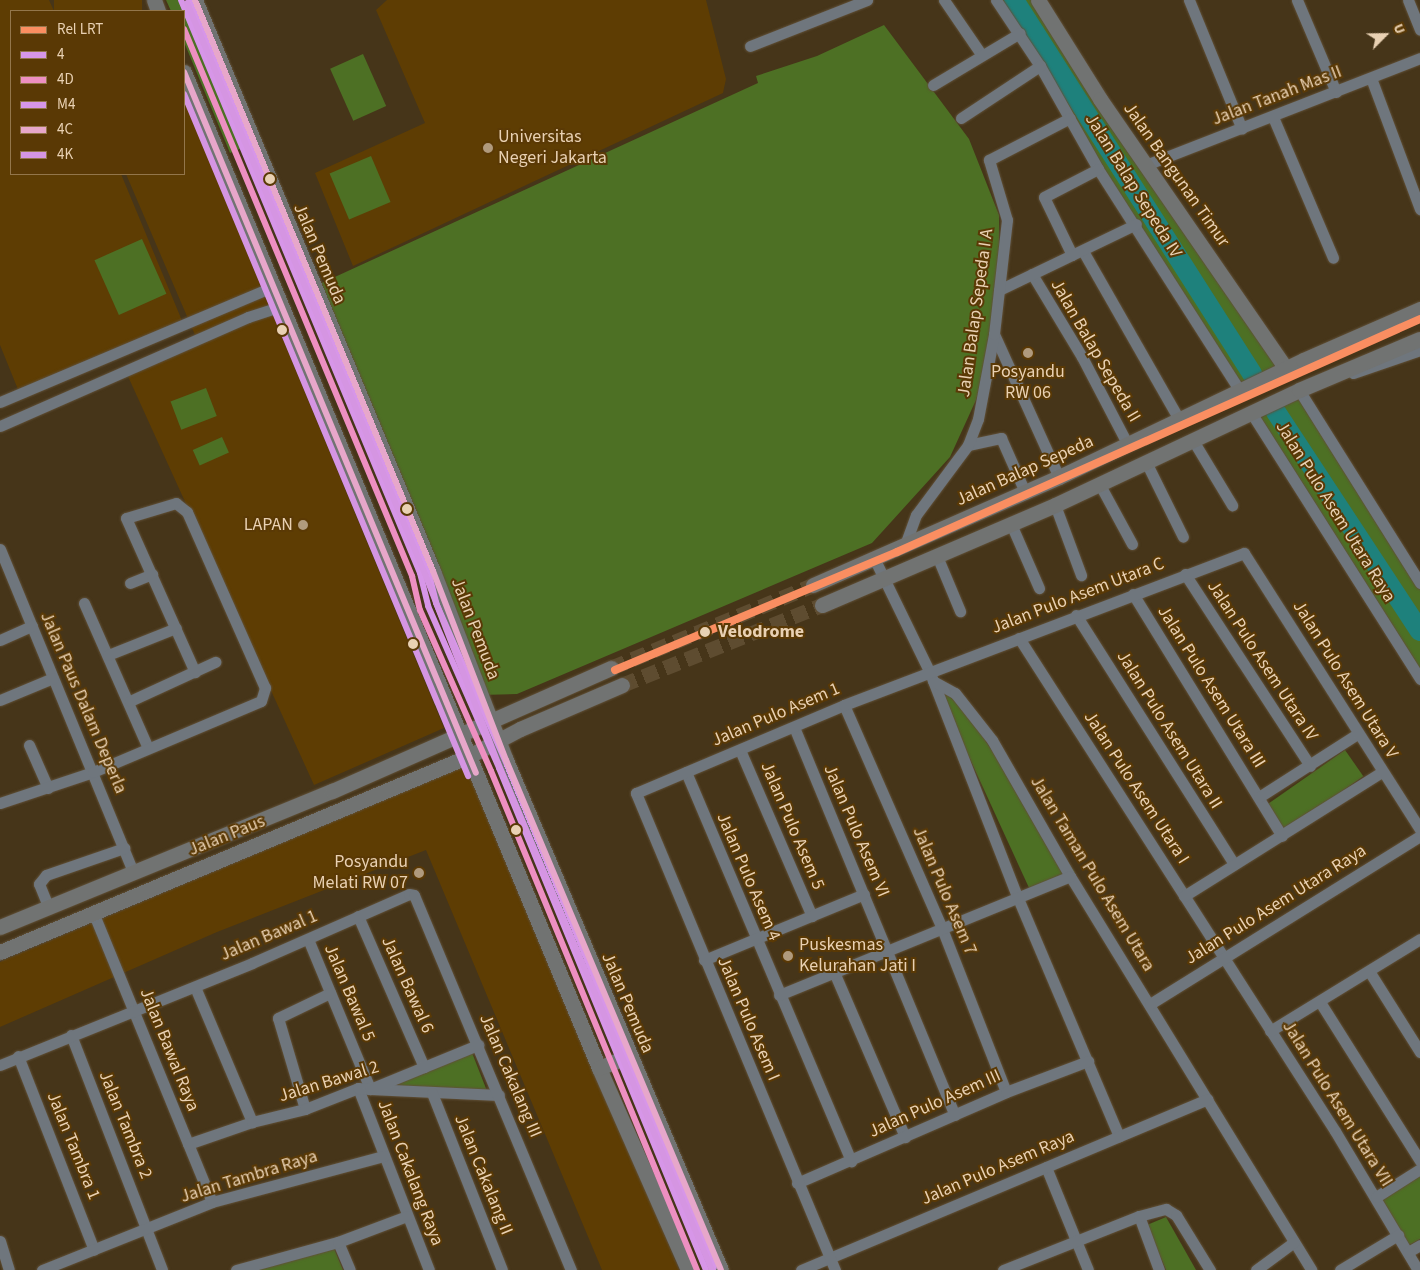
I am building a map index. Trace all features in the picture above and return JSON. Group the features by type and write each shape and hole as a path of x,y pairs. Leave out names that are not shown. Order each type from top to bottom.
{"main road":[{"name":"Jalan Pemuda","path":"194,0 433,571 498,740 629,1056 721,1270"},
{"name":"Jalan Bangunan Timur","path":"1038,0 1280,372"},
{"path":"185,74 599,1068 688,1270"},
{"name":"Jalan Balap Sepeda","path":"814,585 1059,477 1280,372 1420,309"},
{"path":"822,605 1100,485 1294,393 1420,339"},
{"path":"1132,443 1147,464"},
{"path":"460,735 490,720 612,668"},
{"path":"469,756 498,740 622,685"},
{"name":"Jalan Paus","path":"0,927 460,735"},
{"name":"Jalan Paus","path":"0,952 469,756"},
{"path":"599,1068 629,1056"}],"street":[{"path":"750,46 867,0"},
{"path":"944,0 980,54"},
{"name":"Jalan Balap Sepeda IV","path":"996,0 1020,33 1040,66 1098,169 1245,389"},
{"path":"1189,0 1242,129"},
{"path":"1297,0 1336,92"},
{"path":"1408,0 1420,30"},
{"path":"933,85 980,54 1020,33"},
{"name":"Jalan Tanah Mas II","path":"1146,165 1420,58"},
{"path":"961,118 1040,66"},
{"path":"1371,78 1420,209"},
{"path":"1273,116 1333,258"},
{"name":"Jalan Balap Sepeda I A","path":"905,545 916,515 968,445 978,419 994,334 1006,220 989,160 1070,118"},
{"path":"1098,169 1044,197 1180,421"},
{"path":"999,290 1136,224"},
{"name":"Jalan Balap Sepeda II","path":"1032,274 1132,443"},
{"path":"0,402 274,286"},
{"path":"240,299 248,316"},
{"path":"0,426 248,316 282,306"},
{"path":"994,334 1059,477"},
{"path":"1324,380 1370,369 1420,350"},
{"path":"1294,393 1420,583"},
{"path":"13,396 24,415"},
{"name":"Jalan Pulo Asem Utara Raya","path":"1257,411 1420,679"},
{"path":"968,445 1000,438 1025,492"},
{"path":"1194,442 1232,505"},
{"path":"1147,464 1183,537"},
{"path":"1100,485 1132,544"},
{"path":"0,803 93,772 261,701 265,688 182,505 176,503 126,518 195,672"},
{"path":"1055,505 1081,574"},
{"path":"1011,524 1039,588"},
{"name":"Jalan Paus Dalam Deperla","path":"0,549 133,871"},
{"name":"Jalan Pulo Asem Utara C","path":"931,677 1076,615 1240,553"},
{"name":"Jalan Pulo Asem Utara V","path":"1240,553 1250,558 1357,734 1420,829"},
{"path":"937,556 960,611"},
{"path":"874,558 931,677 1017,896 1119,1136"},
{"path":"130,584 152,574"},
{"name":"Jalan Pulo Asem Utara IV","path":"1184,574 1310,766"},
{"name":"Jalan Pulo Asem Utara III","path":"1133,594 1282,836"},
{"path":"84,603 130,701 148,748"},
{"name":"Jalan Pulo Asem Utara II","path":"1076,615 1234,864"},
{"path":"0,640 32,626"},
{"path":"108,655 176,628"},
{"name":"Jalan Pulo Asem Utara I","path":"1019,638 1224,958"},
{"path":"130,701 215,662"},
{"name":"Jalan Pulo Asem 1","path":"636,793 844,705 931,677"},
{"name":"Jalan Taman Pulo Asem Utara","path":"931,677 955,693 992,740 1070,876 1311,1270"},
{"path":"0,700 53,678"},
{"name":"Jalan Pulo Asem 7","path":"844,705 941,926 1006,1092"},
{"name":"Jalan Pulo Asem VI","path":"794,727 955,1114"},
{"name":"Jalan Pulo Asem Utara III","path":"1259,798 1357,734"},
{"path":"29,745 48,788"},
{"name":"Jalan Pulo Asem 5","path":"740,750 812,916"},
{"name":"Jalan Pulo Asem 4","path":"686,772 755,939 851,1160"},
{"path":"1184,896 1382,772"},
{"name":"Jalan Pulo Asem I","path":"636,793 797,1183 835,1270"},
{"name":"Jalan Pulo Asem Utara Raya","path":"1150,1004 1420,836"},
{"path":"48,906 39,884 46,875 124,848"},
{"path":"779,995 941,926 1070,876"},
{"name":"Jalan Bawal 1","path":"0,1065 18,1056 195,986 409,894 415,896"},
{"path":"704,960 864,894"},
{"name":"Jalan Cakalang III","path":"415,896 571,1270"},
{"name":"Jalan Bawal Raya","path":"93,912 135,1010 212,1202"},
{"name":"Jalan Bawal 6","path":"358,916 424,1067"},
{"name":"Jalan Bawal 5","path":"308,938 364,1088"},
{"path":"1270,1031 1420,940"},
{"name":"Jalan Pulo Asem Utara VII","path":"1224,958 1376,1197 1418,1270"},
{"path":"1370,971 1420,1052"},
{"path":"834,972 905,1137"},
{"path":"195,986 252,1122"},
{"path":"305,1109 278,1018 330,993"},
{"path":"1320,1002 1420,1161"},
{"name":"Jalan Tambra 2","path":"70,1035 162,1270"},
{"name":"Jalan Bawal 2","path":"188,1144 252,1122 305,1109 478,1046"},
{"name":"Jalan Tambra 1","path":"18,1056 94,1250"},
{"name":"Jalan Pulo Asem III","path":"797,1183 1006,1092 1088,1061"},
{"path":"364,1088 499,1095"},
{"name":"Jalan Cakalang Raya","path":"364,1088 384,1156 429,1270"},
{"name":"Jalan Cakalang II","path":"432,1093 502,1270"},
{"name":"Jalan Pulo Asem Raya","path":"801,1270 1208,1099"},
{"name":"Jalan Tambra Raya","path":"42,1270 212,1202 384,1156"},
{"path":"1046,1167 1088,1270"},
{"path":"1376,1197 1420,1169"},
{"path":"1003,1270 1017,1267 1076,1241 1161,1209 1174,1213 1210,1270"},
{"path":"236,1270 338,1242 407,1216"},
{"path":"1139,1216 1160,1270"},
{"path":"1340,1270 1398,1235"},
{"path":"0,1242 9,1270"},
{"path":"338,1242 346,1269"},
{"path":"1256,1270 1294,1242"},
{"path":"1408,1252 1420,1245"}],"shaded area":[{"path":"0,0 49,0 54,10 10,10 10,175 121,175 183,323 19,392 0,345"},
{"path":"54,0 142,0 142,10 54,10"},
{"name":"Universitas Negeri Jakarta","path":"387,0 706,0 726,79 723,93 353,266 315,173 425,123 376,10"},
{"path":"185,103 444,728 314,785 126,372 198,342 126,175 185,175"},
{"path":"469,764 679,1270 602,1270 426,850 217,932 0,1027 0,962"}],"green space":[{"path":"166,0 181,0 242,148 230,153 185,44 185,10 171,10"},
{"path":"996,0 1038,0 1286,369 1240,391"},
{"path":"884,25 969,139 999,215 1000,325 976,400 950,457 872,543 517,694 480,695 313,287 758,83 756,76 817,56"},
{"path":"363,54 386,106 353,121 330,69"},
{"path":"371,156 391,202 349,220 330,174"},
{"path":"142,239 166,294 119,315 94,260"},
{"path":"206,388 217,416 181,430 171,402"},
{"path":"1299,390 1420,583 1420,679 1252,414"},
{"path":"222,437 229,453 200,466 193,450"},
{"path":"936,685 957,699 1075,872 1030,890"},
{"path":"1345,750 1363,776 1283,832 1265,806"},
{"path":"471,1050 487,1091 386,1088"},
{"path":"1420,1174 1420,1239 1408,1246 1380,1199"},
{"path":"1166,1217 1196,1270 1166,1270 1147,1225"},
{"path":"333,1246 343,1270 251,1270"}],"waterway":[{"path":"1014,0 1252,374"},
{"path":"1276,412 1420,631"}],"tunnel":[{"path":"611,668 813,585"},
{"path":"622,685 822,605"}],"rail line":[{"name":"LRT","path":"615,670 897,552 1420,319"}],"transit line":[{"name":"4","path":"181,0 420,573 428,606 499,768 706,1270"},
{"name":"M4","path":"190,0 428,570 436,603 507,765 714,1267"},
{"name":"4C","path":"195,0 433,571 506,760 721,1270"},
{"name":"4K","path":"187,3 425,574 498,763 712,1270"},
{"name":"4D","path":"185,31 412,576 420,610 491,771 697,1270"},
{"name":"4C","path":"185,74 476,773"},
{"name":"4K","path":"185,96 468,776"}],"place":[{"name":"Universitas Negeri Jakarta","path":"488,148"},
{"name":"Posyandu RW 06","path":"1028,353"},
{"name":"LAPAN","path":"303,525"},
{"name":"Velodrome","path":"705,632"},
{"name":"Posyandu Melati RW 07","path":"419,873"},
{"name":"Puskesmas Kelurahan Jati I","path":"788,956"}]}
